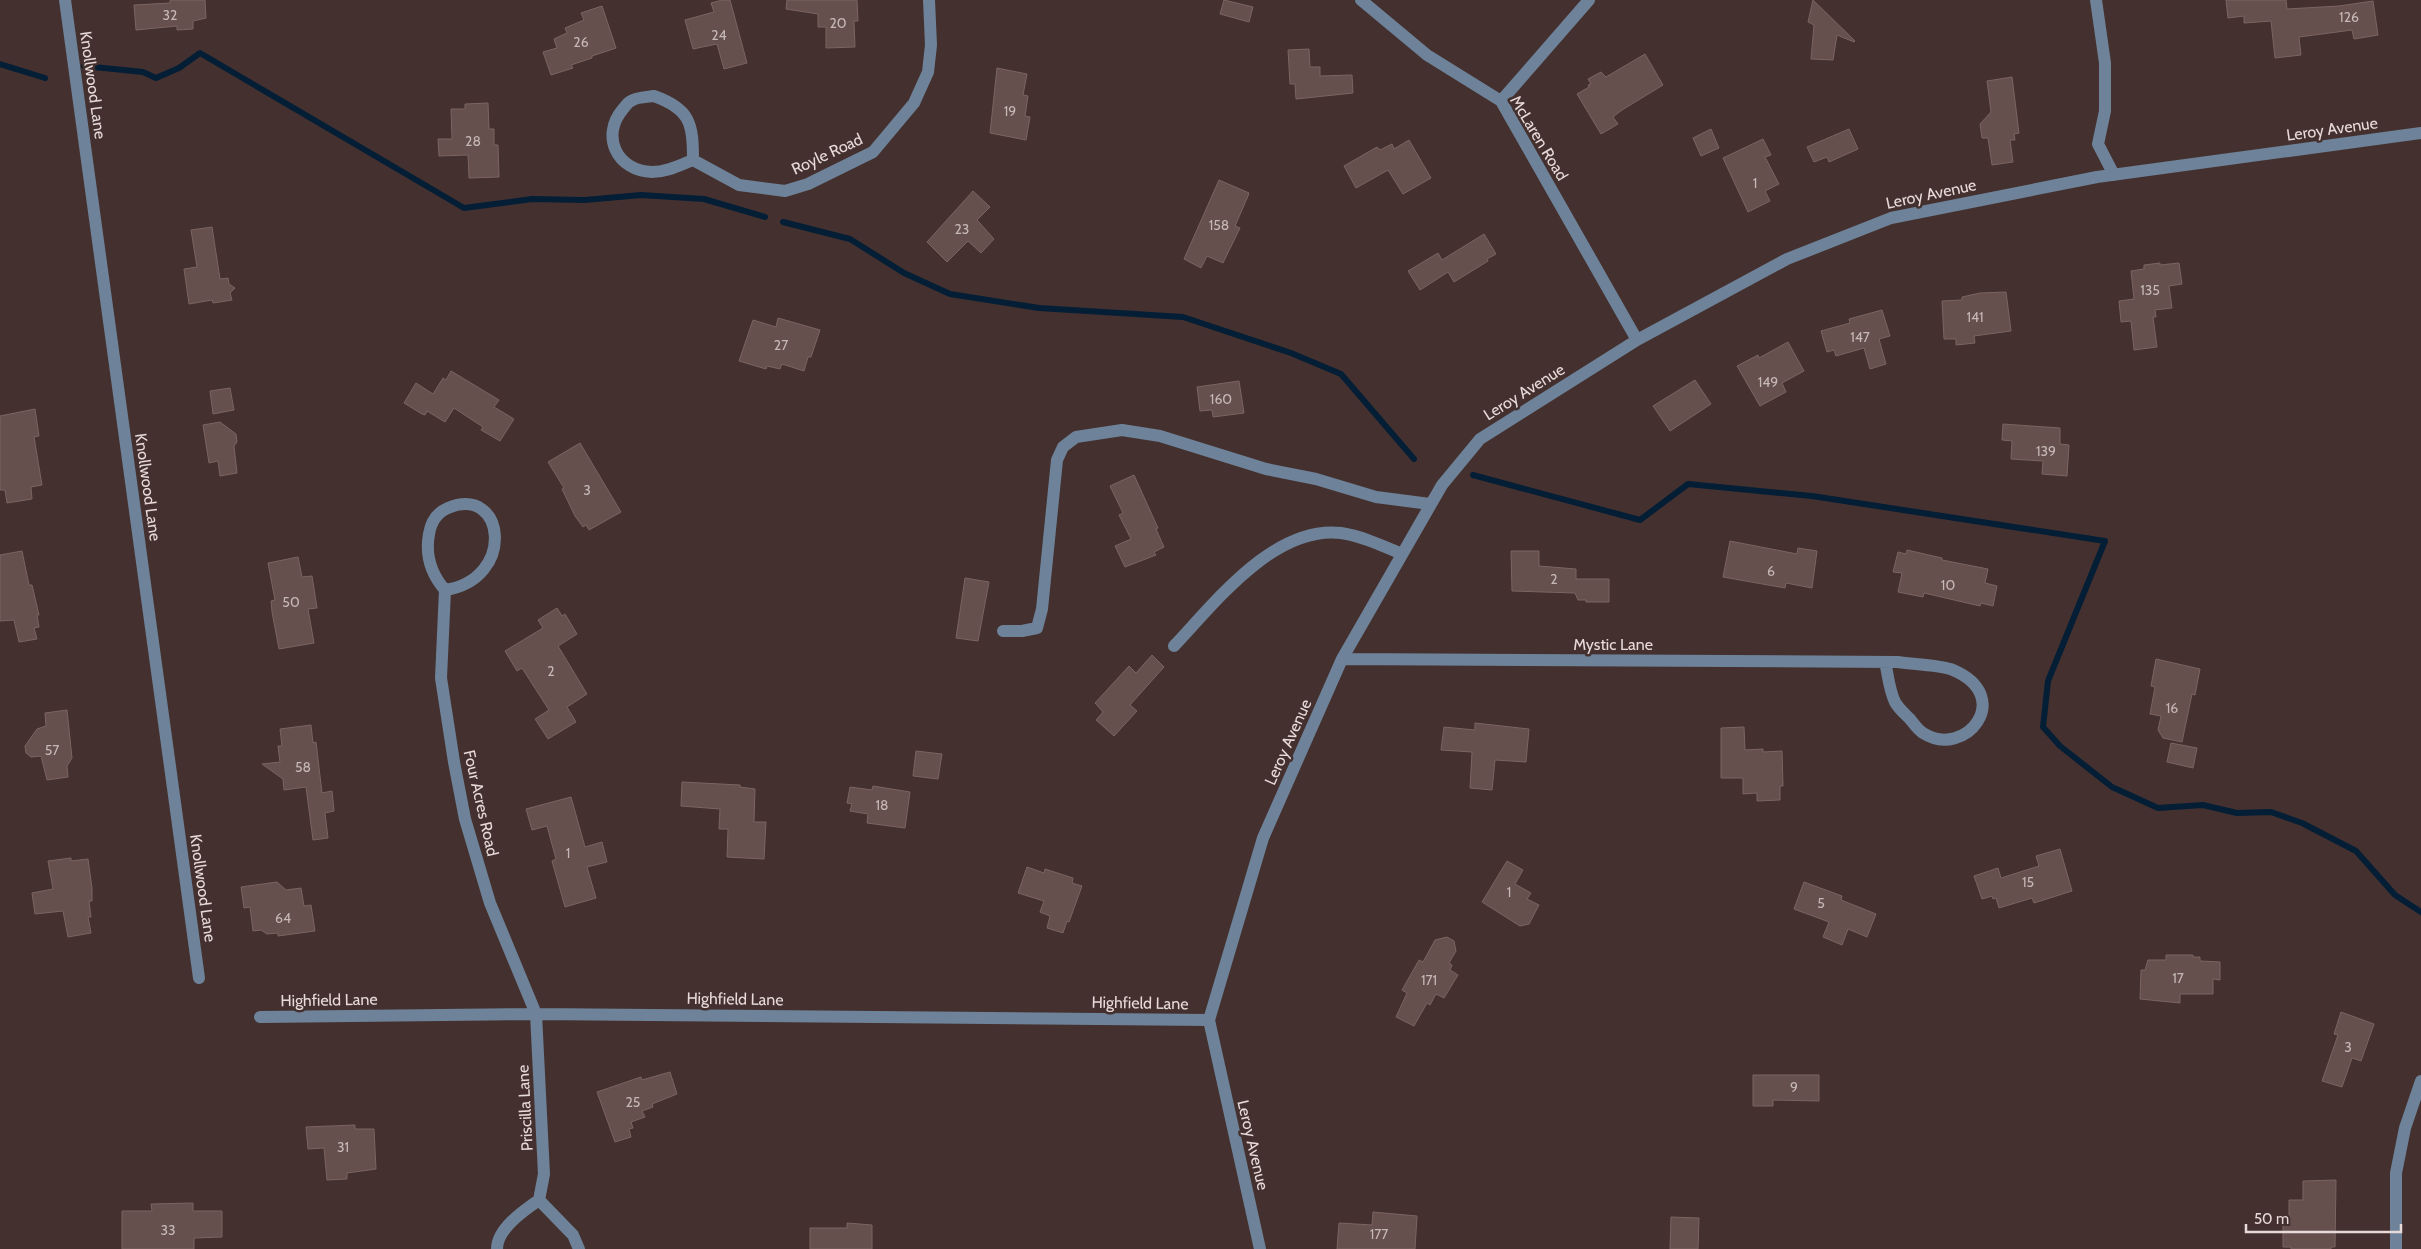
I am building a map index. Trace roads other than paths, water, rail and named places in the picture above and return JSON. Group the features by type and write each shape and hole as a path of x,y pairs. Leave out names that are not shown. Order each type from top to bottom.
{"street":[{"name":"Knollwood Lane","path":"66,0 199,978"},
{"name":"Royle Road","path":"693,160 739,185 785,191 808,184 874,152 914,103 928,72 930,0"},
{"name":"McLaren Road","path":"1361,0 1427,54 1501,101 1637,340"},
{"path":"1501,101 1589,0"},
{"path":"2096,0 2106,63 2105,111 2098,144 2114,175"},
{"path":"654,96 672,103 684,114 693,133 693,160 672,169 652,172 631,166 617,156 611,138 615,119 631,100 654,96"},
{"name":"Leroy Avenue","path":"1260,1249 1209,1020 1263,838 1342,659 1430,504 1455,466 1480,439 1637,340 1787,259 1891,218 2114,175 2421,133"},
{"path":"1003,631 1022,631 1037,628 1042,609 1057,460 1062,447 1076,437 1122,430 1160,436 1266,469 1316,479 1376,497 1430,504"},
{"path":"467,504 479,506 488,515 494,528 494,554 486,569 473,580 457,588 445,590 437,581 428,557 427,544 433,518 454,506 467,504"},
{"path":"1174,646 1245,572 1278,548 1296,540 1339,533 1367,540 1402,554"},
{"name":"Four Acres Road","path":"445,590 441,678 465,819 490,903 536,1014"},
{"name":"Mystic Lane","path":"1342,659 1885,662 1952,668 1969,678 1981,692 1983,712 1976,727 1964,734 1946,740 1923,733 1895,702 1885,662"},
{"name":"Highfield Lane","path":"260,1017 536,1014 1209,1020"},
{"name":"Priscilla Lane","path":"536,1014 544,1174 539,1200"},
{"path":"2396,1249 2396,1173 2405,1128 2421,1081"},
{"path":"497,1249 497,1241 515,1220 539,1200 573,1235 580,1249"}],"waterway":[{"path":"84,66 143,72 156,78 179,68 200,53 464,208 532,199 585,200 641,195 704,199 765,217"},
{"path":"0,64 45,78"},
{"path":"783,222 850,239 904,273 950,294 1039,308 1183,317 1291,353 1341,374 1414,459"},
{"path":"1473,475 1640,520 1688,484 1812,496 2105,541 2048,681 2043,727 2060,746 2112,787 2158,808 2203,805 2237,813 2271,812 2302,823 2356,851 2395,895 2421,912"}]}
